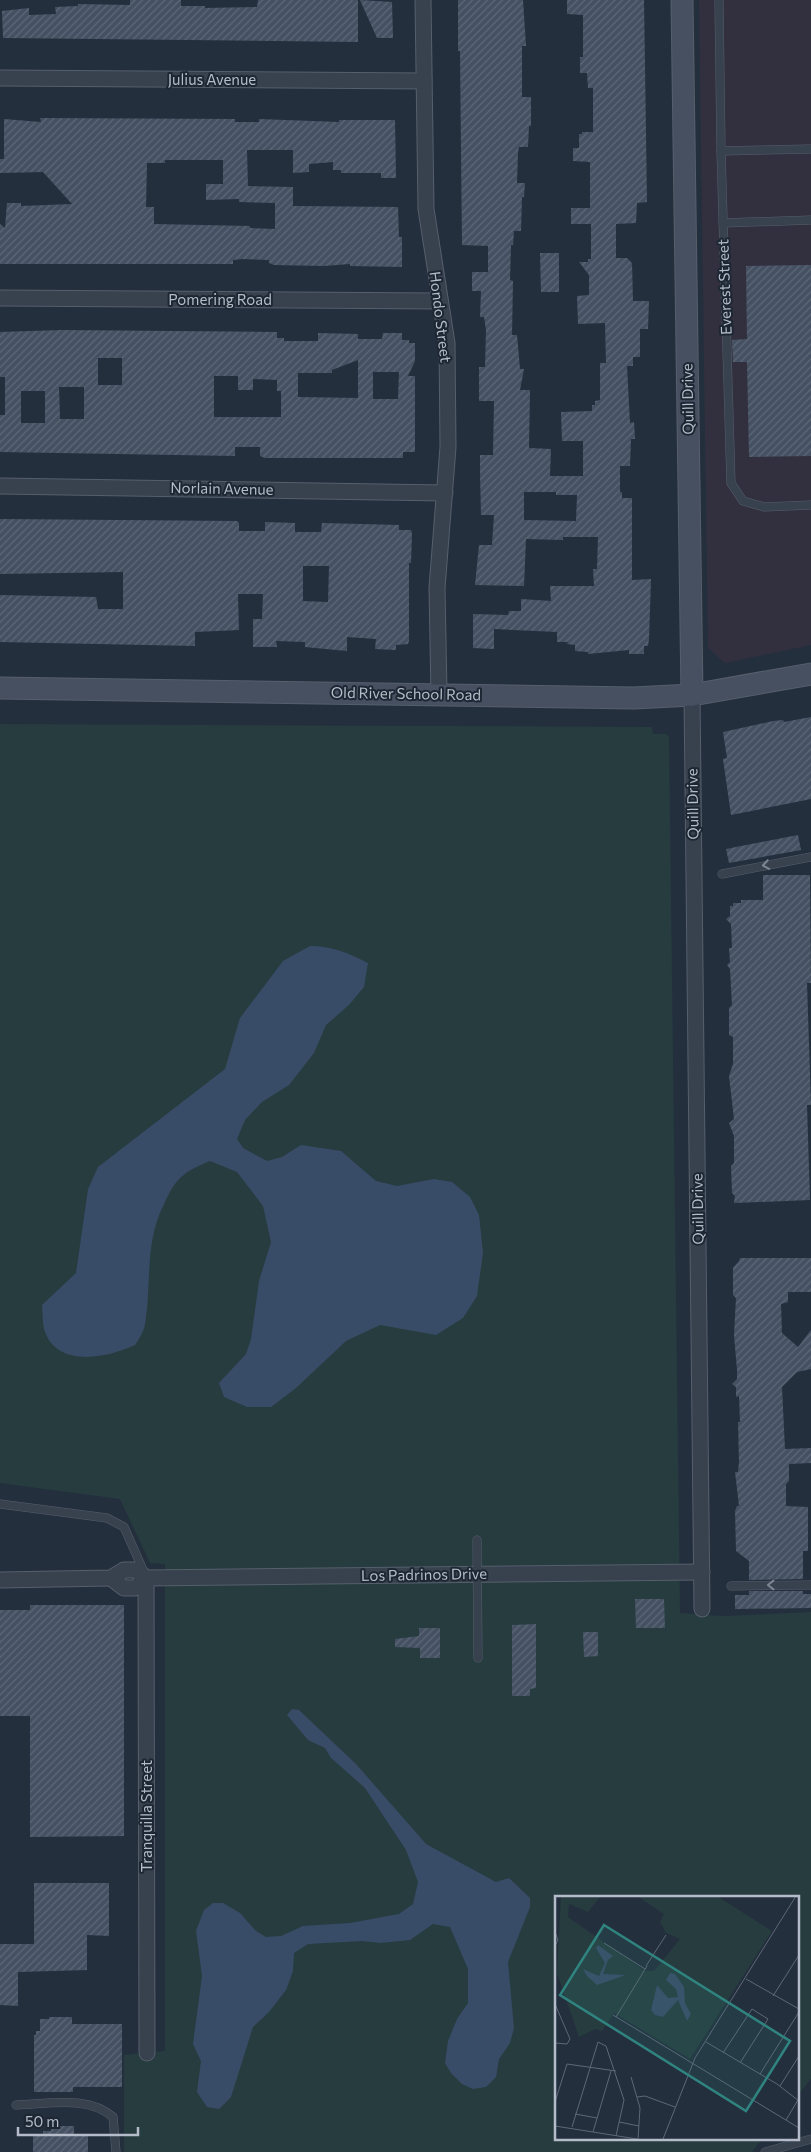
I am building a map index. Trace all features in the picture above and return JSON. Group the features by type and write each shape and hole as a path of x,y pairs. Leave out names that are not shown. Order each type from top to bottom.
{"main road":[{"name":"Quill Drive","path":"682,0 692,695"},
{"name":"Old River School Road","path":"0,688 634,698 692,695 811,674"}],"street":[{"name":"Hondo Street","path":"423,0 426,209 447,343 448,447 437,588 440,694"},
{"name":"Julius Avenue","path":"0,78 424,81"},
{"name":"Pomering Road","path":"0,298 440,301"},
{"name":"Norlain Avenue","path":"0,486 445,493"},
{"name":"Quill Drive","path":"692,695 702,1609"},
{"name":"Los Padrinos Drive","path":"0,1580 112,1578 124,1570 136,1570 146,1578 702,1572"},
{"name":"Tranquilla Street","path":"146,1578 147,2053"}],"lane":[{"name":"Everest Street","path":"719,0 730,483 743,502 764,508 811,505"},
{"path":"721,151 811,149"},
{"path":"723,222 811,220"},
{"path":"722,874 811,857"},
{"path":"0,1504 107,1518 124,1527 146,1578"},
{"path":"476,1540 478,1658"},
{"path":"731,1586 811,1585"},
{"path":"16,2105 88,2104 102,2108 112,2117 116,2152"},
{"path":"765,2152 811,2139"}],"shaded area":[{"path":"699,0 811,0 811,645 725,663 708,648"}],"green space":[{"path":"0,724 652,727 653,734 666,734 669,737 680,1613 724,1616 811,1612 811,2079 798,2095 798,1896 555,1896 555,2140 761,2140 752,2152 124,2152 124,2055 165,2051 165,1564 150,1563 120,1499 0,1483"}],"water":[{"path":"310,946 340,951 368,963 364,987 349,1005 326,1025 314,1053 289,1085 262,1102 245,1120 237,1139 243,1148 267,1161 282,1157 301,1145 341,1151 376,1181 397,1186 434,1179 452,1182 470,1197 479,1215 483,1253 477,1296 463,1318 436,1335 380,1325 346,1341 296,1388 271,1407 247,1407 224,1397 219,1383 246,1354 251,1339 259,1281 271,1242 263,1206 237,1172 210,1161 181,1177 168,1195 158,1219 151,1248 145,1324 135,1345 99,1356 73,1356 61,1351 52,1344 45,1332 42,1305 76,1273 88,1189 98,1167 225,1069 240,1018 283,961"},
{"path":"292,1709 299,1710 356,1764 426,1844 496,1882 509,1878 530,1898 530,1907 508,1962 514,2028 510,2043 499,2059 496,2077 486,2087 473,2089 462,2084 451,2073 445,2063 448,2041 457,2019 468,2003 468,1969 450,1927 433,1924 410,1940 381,1943 362,1941 308,1944 294,1953 293,1971 286,1990 269,2012 253,2027 231,2097 219,2109 207,2107 197,2092 201,2061 193,2044 202,1976 196,1931 204,1910 213,1903 223,1903 240,1913 256,1931 266,1937 281,1936 303,1926 350,1923 399,1914 413,1904 418,1882 406,1850 365,1788 331,1758 325,1748 308,1740 287,1715"}],"building":[{"path":"130,0 181,0 181,6 205,6 205,8 257,7 258,0 358,0 358,42 3,38 2,11 29,8 29,15 56,14 55,7 78,6 78,4 130,5"},
{"path":"360,0 392,2 393,38 377,38"},
{"path":"458,0 523,0 526,46 522,46 522,97 531,97 531,126 529,126 528,147 519,147 518,153 517,183 525,183 524,197 522,197 521,231 514,231 513,245 511,245 510,280 513,281 512,335 517,335 520,369 524,369 520,390 530,390 529,448 551,449 550,476 583,476 583,441 562,441 561,412 592,411 592,405 595,405 595,401 600,400 600,363 606,363 605,323 578,324 577,296 589,295 589,275 579,262 588,262 588,259 591,259 591,224 571,224 571,208 590,208 590,162 573,161 573,148 579,148 579,134 582,134 582,132 593,132 593,88 588,88 587,73 580,73 580,57 583,57 583,15 567,14 567,0 644,0 647,202 637,203 636,223 616,224 616,258 627,258 632,263 633,301 649,301 648,329 640,329 640,357 633,357 633,366 627,366 630,423 634,422 635,439 631,439 630,466 620,466 620,492 622,492 622,498 632,498 632,580 651,579 649,639 648,646 644,646 644,654 629,654 629,650 588,654 588,652 575,651 575,645 567,644 568,642 557,642 557,632 494,629 494,649 473,648 473,614 508,615 509,611 521,611 521,599 551,601 550,586 594,586 593,569 597,569 598,537 563,537 563,540 526,539 524,586 475,585 479,545 492,545 494,515 481,515 480,455 493,455 494,401 479,401 479,367 485,367 486,330 484,317 480,317 481,291 472,291 472,272 488,272 488,246 462,245 460,51 458,51","holes":["524,492 556,492 556,495 577,495 576,521 524,520"]},
{"path":"40,118 235,119 235,122 259,122 259,119 339,122 339,120 395,120 396,178 381,178 381,173 341,173 341,170 333,170 333,162 309,164 309,172 293,173 293,150 247,150 248,186 293,187 293,206 398,207 399,237 402,237 402,267 350,266 350,264 324,266 274,265 269,263 269,260 242,259 233,260 233,264 0,264 0,224 5,228 7,203 21,203 21,206 72,204 43,172 0,173 0,159 4,159 4,119 41,122","holes":["165,160 223,160 223,184 206,184 206,200 239,199 239,202 275,203 275,229 250,228 250,226 154,224 154,207 146,207 147,163 165,163"]},
{"path":"540,253 559,253 559,292 541,292"},
{"path":"811,265 811,456 749,457 747,362 733,362 732,340 747,339 746,266"},
{"path":"62,330 277,332 277,338 284,338 284,341 318,341 318,333 358,334 358,339 382,339 383,333 402,333 402,340 409,340 409,343 415,343 415,361 408,376 415,376 415,452 403,452 403,458 265,458 260,456 260,447 235,447 235,456 0,452 0,415 5,415 5,377 0,377 0,332","holes":["98,358 122,358 122,385 98,385","358,360 358,398 298,397 298,373 332,373 332,370","373,372 399,372 398,399 373,399","214,376 238,376 238,390 253,390 253,379 277,380 277,391 281,391 281,417 214,417","59,387 84,387 84,419 60,419","21,391 45,391 45,423 21,423"]},
{"path":"0,519 237,521 239,523 239,531 265,531 265,522 295,523 295,532 321,532 322,523 399,525 399,530 411,530 412,534 411,563 409,563 409,641 408,644 396,645 396,650 375,649 376,639 347,637 347,651 305,647 305,642 276,641 277,647 253,647 253,619 262,619 263,594 238,594 239,630 195,632 195,646 0,642 0,595 96,597 98,609 123,609 123,572 0,574","holes":["303,566 329,566 328,602 303,601"]},
{"path":"811,717 811,799 731,815 723,759 727,758 723,732 773,721 783,720 784,722"},
{"path":"798,835 801,850 729,863 726,849"},
{"path":"763,875 810,875 811,983 807,983 811,1105 807,1105 810,1200 734,1203 735,1196 732,1193 731,1166 734,1163 734,1136 729,1123 734,1119 729,1076 733,1064 733,1037 729,1035 729,1008 732,1005 730,969 727,965 730,962 729,948 732,948 731,924 726,919 730,916 730,906 733,906 733,903 741,903 741,900 763,900"},
{"path":"740,1258 811,1258 811,1292 788,1292 788,1302 781,1304 782,1333 798,1347 811,1330 811,1369 797,1372 782,1387 785,1449 811,1448 811,1463 789,1464 789,1481 786,1484 786,1506 808,1507 808,1551 803,1551 803,1579 749,1580 749,1561 736,1551 735,1511 737,1506 739,1506 735,1472 738,1472 739,1462 738,1422 740,1422 739,1396 736,1397 736,1387 732,1384 737,1379 734,1335 736,1298 733,1295 733,1268"},
{"path":"749,1591 803,1591 803,1594 811,1594 811,1608 735,1609 735,1595 749,1595"},
{"path":"635,1599 664,1599 665,1628 636,1628"},
{"path":"30,1605 124,1605 124,1836 30,1837 30,1716 0,1716 0,1610 30,1610"},
{"path":"536,1624 536,1688 530,1689 530,1696 512,1696 512,1625"},
{"path":"419,1628 440,1628 440,1658 420,1658 420,1648 395,1647 395,1639 419,1636"},
{"path":"583,1632 598,1632 598,1656 584,1657"},
{"path":"34,1883 109,1883 109,1936 87,1935 87,1970 18,1972 18,2006 0,2005 0,1944 34,1944"},
{"path":"49,2017 72,2017 72,2024 122,2024 122,2087 73,2087 73,2092 34,2092 34,2035 36,2035 36,2031 40,2031 40,2019 49,2019"},
{"path":"51,2126 74,2126 74,2135 88,2135 88,2152 33,2152 33,2136 43,2136 43,2131 51,2131"}]}
